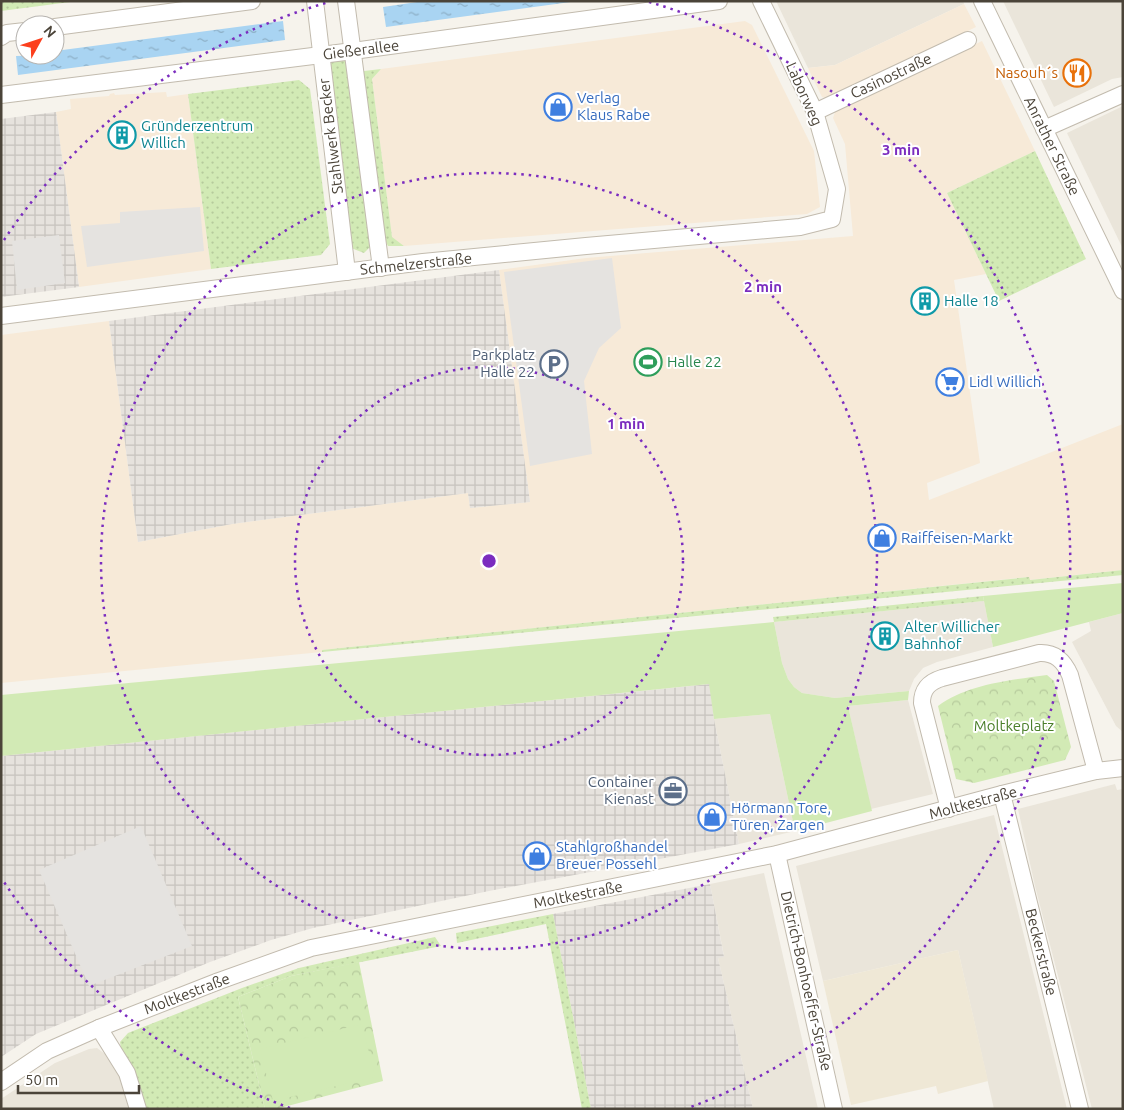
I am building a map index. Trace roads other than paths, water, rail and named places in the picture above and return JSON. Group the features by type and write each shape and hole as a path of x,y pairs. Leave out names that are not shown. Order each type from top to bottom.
{"street":[{"path":"65,26 252,1"},
{"name":"Stahlwerk Becker","path":"315,1 347,272"},
{"path":"346,1 381,268"},
{"name":"Gießerallee","path":"1,95 353,51 719,1"},
{"name":"Laborweg","path":"761,1 815,112 837,189 832,220"},
{"name":"Anrather Straße","path":"982,1 1123,291"},
{"path":"1,37 7,33 15,32"},
{"name":"Casinostraße","path":"815,112 968,40"},
{"path":"1044,129 1123,94"},
{"name":"Schmelzerstraße","path":"1,316 381,268 586,246 800,227 832,220"},
{"path":"949,809 922,703 926,688 932,682 942,678 1039,653 1054,655 1062,661 1070,675 1096,771"},
{"name":"Moltkestraße","path":"1,1082 47,1051 99,1028 219,981 311,948 777,854 1002,794 1096,771 1123,768"},
{"name":"Beckerstraße","path":"1002,794 1080,1109"},
{"name":"Dietrich-Bonhoeffer-Straße","path":"777,854 834,1109"},
{"path":"99,1028 127,1073 138,1109"}],"water":[{"path":"424,1 578,1 386,27 383,7"},
{"path":"283,21 285,40 18,75 17,65 65,65 65,50"}],"place":[{"name":"Nasouh´s","path":"1077,73"},
{"name":"Verlag Klaus Rabe","path":"558,107"},
{"name":"Gründerzentrum Willich","path":"122,135"},
{"name":"Halle 18","path":"925,301"},
{"name":"Halle 22","path":"648,362"},
{"name":"Parkplatz Halle 22","path":"554,364"},
{"name":"Lidl Willich","path":"950,382"},
{"name":"Raiffeisen-Markt","path":"882,538"},
{"name":"Alter Willicher Bahnhof","path":"885,636"},
{"name":"Container Kienast","path":"673,791"},
{"name":"Hörmann Tore, Türen, Zargen","path":"712,817"},
{"name":"Stahlgroßhandel Breuer Possehl","path":"537,856"}],"park label":[{"name":"Moltkeplatz","path":"1014,726"}]}
